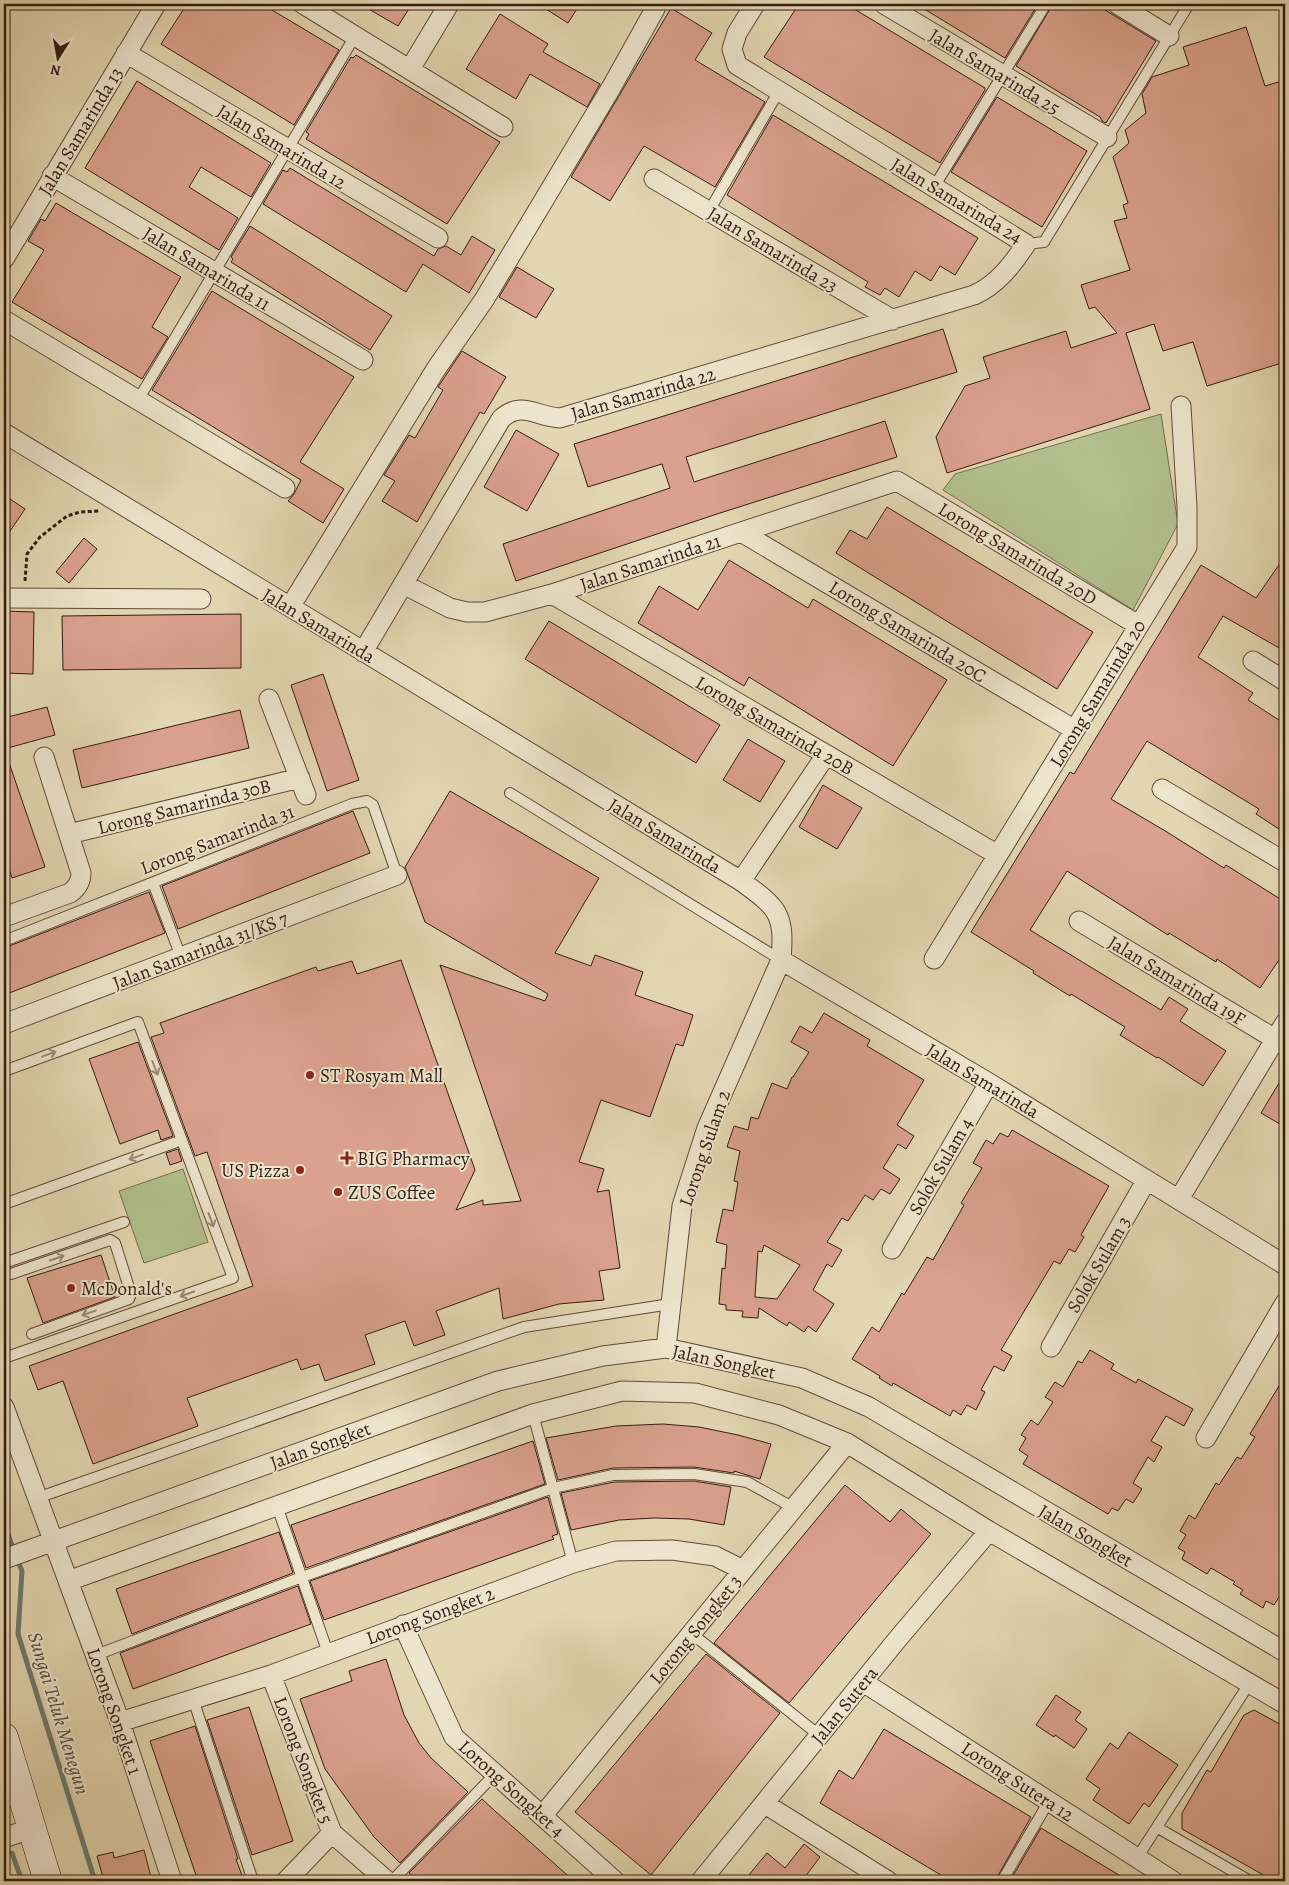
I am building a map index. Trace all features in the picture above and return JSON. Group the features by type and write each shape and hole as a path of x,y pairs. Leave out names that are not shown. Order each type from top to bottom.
{"main road":[{"path":"4,1737 48,1881"}],"street":[{"name":"Jalan Samarinda 13","path":"4,258 156,4"},
{"path":"303,4 503,127"},
{"path":"410,69 449,4"},
{"name":"Jalan Samarinda 24","path":"755,4 737,33 732,49 737,64 1026,244"},
{"name":"Jalan Samarinda 25","path":"884,4 1107,137"},
{"path":"1117,4 1169,36"},
{"path":"296,597 436,369 489,292 611,88 655,9"},
{"name":"Jalan Samarinda 12","path":"126,53 438,238"},
{"name":"Jalan Samarinda 11","path":"52,176 363,360"},
{"name":"Jalan Samarinda 23","path":"654,178 893,320"},
{"name":"Jalan Samarinda 22","path":"363,652 501,419 508,413 522,409 551,418 560,418 982,292 1010,266 1026,244"},
{"path":"4,320 285,488"},
{"name":"Lorong Samarinda 20","path":"934,959 1187,547 1188,507 1181,406"},
{"name":"Jalan Samarinda","path":"4,433 112,498 296,597 363,652 741,881 762,896 779,914 783,934 781,960 989,1083 1285,1265"},
{"name":"Jalan Samarinda 21","path":"403,584 450,608 467,612 484,612 552,594 897,481"},
{"name":"Lorong Samarinda 20D","path":"897,481 1138,626"},
{"name":"Lorong Samarinda 20C","path":"741,532 1075,730"},
{"name":"Lorong Samarinda 20B","path":"552,594 998,855"},
{"path":"4,598 26,600 202,599"},
{"path":"1252,660 1285,681"},
{"name":"Lorong Samarinda 30B","path":"69,834 303,787 269,699"},
{"path":"741,881 826,755"},
{"path":"4,918 70,893 79,884 81,873 44,757"},
{"path":"1162,789 1285,862"},
{"name":"Jalan Samarinda 31/KS 7","path":"4,1024 397,875"},
{"name":"Jalan Samarinda 19F","path":"1079,920 1280,1042"},
{"name":"Lorong Sulam 2","path":"666,1348 682,1206 704,1137 781,960"},
{"path":"1179,1199 1280,1042 1285,1023"},
{"name":"Solok Sulam 4","path":"892,1249 989,1083"},
{"name":"Solok Sulam 3","path":"1050,1347 1146,1181"},
{"path":"1206,1438 1285,1304"},
{"name":"Jalan Songket","path":"4,1559 498,1381 603,1356 666,1348 802,1378 869,1407 1285,1652"},
{"name":"Jalan Songket","path":"68,1580 533,1414 622,1391 695,1393 779,1415 847,1443 989,1530 1285,1704"},
{"name":"Lorong Songket 1","path":"4,1407 120,1722 172,1881"},
{"name":"Lorong Songket 3","path":"543,1815 847,1443"},
{"name":"Jalan Sutera","path":"701,1881 989,1530"},
{"name":"Lorong Songket 2","path":"120,1722 270,1675 573,1562 616,1551 672,1550 715,1556 743,1570"},
{"name":"Lorong Songket 4","path":"403,1625 454,1736 615,1881"},
{"name":"Lorong Songket 5","path":"270,1675 332,1833 387,1881"},
{"name":"Lorong Sutera 12","path":"863,1682 1174,1881"},
{"path":"765,1804 888,1881"},
{"path":"4,1838 32,1828"},
{"path":"286,1881 332,1833"}],"lane":[{"path":"934,187 1046,4"},
{"name":"Jalan Samarinda 24","path":"1026,244 1044,242 1189,4"},
{"path":"138,400 355,36"},
{"path":"709,211 779,91"},
{"path":"510,793 781,960"},
{"name":"Lorong Samarinda 31","path":"4,941 352,804 367,800 373,805 397,875"},
{"path":"153,883 181,957"},
{"path":"4,1071 138,1022 233,1278 4,1358"},
{"path":"4,1204 182,1140"},
{"path":"7,1262 124,1222"},
{"path":"11,1274 110,1240 115,1243 132,1294 129,1299 32,1334"},
{"path":"37,1498 524,1327 670,1304"},
{"path":"533,1414 573,1562"},
{"path":"96,1656 302,1577 553,1488 613,1475 694,1474 747,1482 794,1508"},
{"path":"277,1506 328,1653"},
{"path":"691,1633 820,1736"},
{"path":"1137,1858 1249,1684"},
{"path":"193,1699 253,1881"},
{"path":"392,1881 496,1773"},
{"path":"1002,1881 1049,1801"},
{"path":"1158,1828 1250,1881"}],"path":[{"path":"26,600 25,574 27,554 40,537 68,516 80,512 99,512 105,508 112,498"}],"green space":[{"path":"1161,414 1178,524 1133,610 943,490 955,474"},
{"path":"183,1169 208,1242 144,1263 119,1191"}],"building":[{"path":"187,4 262,4 339,50 294,125 161,44"},
{"path":"360,4 412,4 398,26"},
{"path":"538,4 580,4 568,23"},
{"path":"799,4 846,4 985,88 940,163 764,57"},
{"path":"916,4 1038,4 1005,58"},
{"path":"1053,4 1095,4 1156,41 1106,123 1100,117 1016,66"},
{"path":"671,8 712,33 695,60 765,102 715,187 644,146 610,201 571,177"},
{"path":"500,14 548,44 543,52 600,84 587,107 530,74 516,99 466,69"},
{"path":"1246,27 1265,86 1285,80 1285,362 1207,386 1193,342 1163,351 1154,324 1126,333 1150,409 947,473 936,437 965,386 990,378 983,357 1066,331 1071,348 1117,333 1095,307 1089,309 1081,285 1130,270 1114,221 1127,218 1123,205 1128,203 1113,157 1129,143 1125,130 1146,113 1142,94 1152,77 1189,65 1183,47"},
{"path":"356,55 500,142 447,224 306,139 309,134 306,132 351,57 353,58"},
{"path":"137,81 271,163 251,197 201,167 189,187 238,218 219,250 85,168"},
{"path":"997,97 1087,151 1042,227 951,172"},
{"path":"773,115 978,238 955,275 940,266 931,281 915,271 899,297 885,288 880,295 865,287 868,282 727,195"},
{"path":"290,168 434,256 438,249 446,246 461,255 472,236 495,250 469,293 423,264 406,292 263,204 283,170 287,172"},
{"path":"56,203 181,277 152,327 168,337 142,379 12,302 44,250 28,241 41,219 45,221"},
{"path":"250,226 392,316 370,350 231,262 233,259 231,257"},
{"path":"517,267 554,289 536,318 499,297"},
{"path":"212,291 354,377 300,462 344,489 323,523 288,501 301,480 152,390"},
{"path":"943,329 957,372 686,457 694,482 885,421 897,457 720,513 516,581 503,544 670,488 662,464 588,487 574,444"},
{"path":"462,351 506,377 484,414 480,412 417,522 382,501 395,481 384,475 409,435 415,438 443,390 438,387"},
{"path":"516,430 559,454 527,511 484,487"},
{"path":"4,495 25,509 4,540"},
{"path":"887,507 1093,632 1057,689 836,553 850,530 867,539"},
{"path":"84,538 97,549 69,583 56,572"},
{"path":"1285,556 1285,641 1281,649 1223,616 1198,657 1253,693 1248,700 1285,724 1285,833 1256,814 1259,809 1147,741 1111,799 1224,868 1226,865 1285,902 1285,948 1260,988 1217,959 1216,962 1169,933 1168,935 1067,871 1030,930 1161,1010 1169,997 1188,1009 1180,1021 1226,1051 1203,1086 1120,1035 1125,1027 1071,994 1070,996 971,932 1070,772 1074,774 1201,565 1256,598"},
{"path":"729,560 808,608 813,599 947,680 893,766 749,677 744,686 638,623 659,586 698,610"},
{"path":"4,611 34,612 33,674 4,673"},
{"path":"241,614 241,668 63,670 62,616"},
{"path":"549,621 720,725 696,763 525,659"},
{"path":"323,674 359,780 327,791 291,685"},
{"path":"47,707 55,735 4,749 4,718"},
{"path":"240,710 249,748 82,788 73,750"},
{"path":"748,739 785,761 760,802 723,780"},
{"path":"4,754 6,754 45,867 12,878 4,853"},
{"path":"823,785 862,808 837,849 799,827"},
{"path":"450,791 599,878 555,953 591,966 595,955 643,972 635,995 693,1015 683,1046 676,1044 650,1117 601,1100 579,1162 604,1169 597,1192 609,1190 620,1268 599,1271 604,1300 559,1304 503,1319 499,1288 436,1311 445,1335 414,1346 405,1321 365,1335 375,1364 325,1381 319,1364 301,1370 297,1359 187,1398 198,1426 93,1464 63,1381 38,1390 29,1366 253,1286 207,1152 195,1156 151,1037 164,1033 160,1023 316,967 318,971 352,961 357,974 401,960 475,1170 456,1210 483,1200 483,1205 521,1201 440,965 545,1001 548,994 425,922 405,867"},
{"path":"353,811 370,853 178,929 162,886"},
{"path":"149,892 165,933 4,995 4,948"},
{"path":"824,1013 870,1040 867,1046 924,1080 897,1125 914,1136 906,1149 898,1144 883,1168 900,1179 890,1194 881,1189 873,1200 865,1195 848,1221 842,1218 827,1242 842,1250 832,1267 827,1264 813,1290 834,1304 816,1332 808,1326 804,1332 789,1322 787,1326 759,1308 758,1318 742,1317 743,1311 726,1310 726,1305 719,1304 722,1268 725,1269 727,1245 716,1242 723,1209 733,1211 738,1182 734,1181 740,1151 727,1147 734,1126 748,1130 751,1117 758,1119 772,1083 787,1089 792,1077 809,1052 791,1042 800,1026 812,1033","holes":["764,1245 800,1265 777,1299 755,1297 758,1251 762,1252"]},
{"path":"138,1042 173,1136 161,1140 158,1130 120,1144 89,1059"},
{"path":"1285,1073 1285,1127 1261,1113"},
{"path":"1012,1130 1109,1186 1081,1235 1084,1237 1075,1252 1069,1249 1060,1264 1054,1261 1001,1350 1012,1356 1004,1371 994,1366 981,1390 985,1392 976,1410 967,1405 961,1415 953,1410 950,1416 893,1383 892,1386 879,1378 880,1376 852,1359 872,1327 879,1332 902,1293 904,1295 927,1257 933,1260 964,1205 961,1203 982,1168 973,1163 986,1140 993,1144 1000,1133 1008,1137"},
{"path":"178,1149 182,1161 170,1165 166,1153"},
{"name":"McDonald's","path":"101,1255 115,1297 43,1323 27,1278"},
{"path":"1090,1350 1114,1364 1111,1369 1136,1383 1138,1379 1193,1409 1184,1426 1166,1416 1151,1441 1162,1447 1154,1462 1148,1457 1133,1483 1142,1489 1133,1503 1126,1499 1118,1511 1112,1508 1108,1514 1023,1464 1028,1456 1019,1450 1026,1438 1021,1435 1031,1420 1038,1425 1053,1402 1045,1397 1055,1382 1063,1387 1078,1361 1082,1363"},
{"path":"1285,1376 1285,1596 1281,1594 1274,1605 1266,1601 1263,1608 1240,1594 1243,1590 1233,1584 1235,1582 1211,1568 1207,1574 1182,1559 1185,1552 1178,1548 1186,1535 1180,1531 1189,1515 1195,1519 1216,1483 1219,1485 1237,1457 1241,1459 1255,1437 1250,1434"},
{"path":"663,1424 699,1427 771,1444 760,1479 734,1471 734,1473 694,1467 613,1468 558,1480 546,1438 616,1426"},
{"path":"533,1441 545,1484 306,1568 291,1525"},
{"path":"694,1481 731,1487 724,1525 689,1519 654,1518 619,1520 571,1530 561,1493 614,1482"},
{"path":"845,1485 890,1522 901,1509 931,1534 789,1703 714,1643"},
{"path":"548,1497 558,1534 552,1536 554,1539 324,1620 310,1581"},
{"path":"279,1532 293,1573 132,1634 116,1589"},
{"path":"298,1586 311,1624 133,1689 120,1653"},
{"path":"706,1654 780,1713 651,1875 575,1812"},
{"path":"386,1659 404,1715 419,1743 431,1758 468,1792 400,1863 374,1837 325,1769 300,1699 352,1681 349,1671"},
{"path":"1056,1695 1081,1712 1075,1720 1087,1729 1074,1748 1036,1725"},
{"path":"249,1707 293,1841 252,1855 207,1720"},
{"path":"1254,1710 1285,1727 1285,1881 1274,1881 1182,1829 1182,1813 1207,1770 1211,1772 1244,1715"},
{"path":"195,1726 244,1881 198,1881 150,1741"},
{"path":"884,1729 1031,1817 995,1881 951,1881 820,1803 839,1770 853,1779"},
{"path":"1129,1732 1178,1765 1149,1807 1144,1803 1129,1824 1093,1800 1100,1789 1086,1779 1110,1743 1118,1749"},
{"path":"482,1799 574,1881 419,1881 409,1873"},
{"path":"1041,1828 1069,1845 1129,1881 1010,1881"},
{"path":"804,1844 820,1857 802,1881 744,1881 767,1853 785,1868"},
{"path":"144,1850 152,1881 104,1881 97,1856 113,1852 114,1858"}],"waterway":[{"name":"Sungai Teluk Menegun","path":"4,1523 14,1551"},
{"name":"Sungai Teluk Menegun","path":"17,1559 22,1571 18,1634 95,1881"},
{"path":"12,1853 22,1881"}],"place":[{"name":"ST Rosyam Mall","path":"310,1075"},
{"name":"BIG Pharmacy","path":"347,1158"},
{"name":"US Pizza","path":"300,1170"},
{"name":"ZUS Coffee","path":"338,1192"},
{"name":"McDonald's","path":"71,1288"}]}
